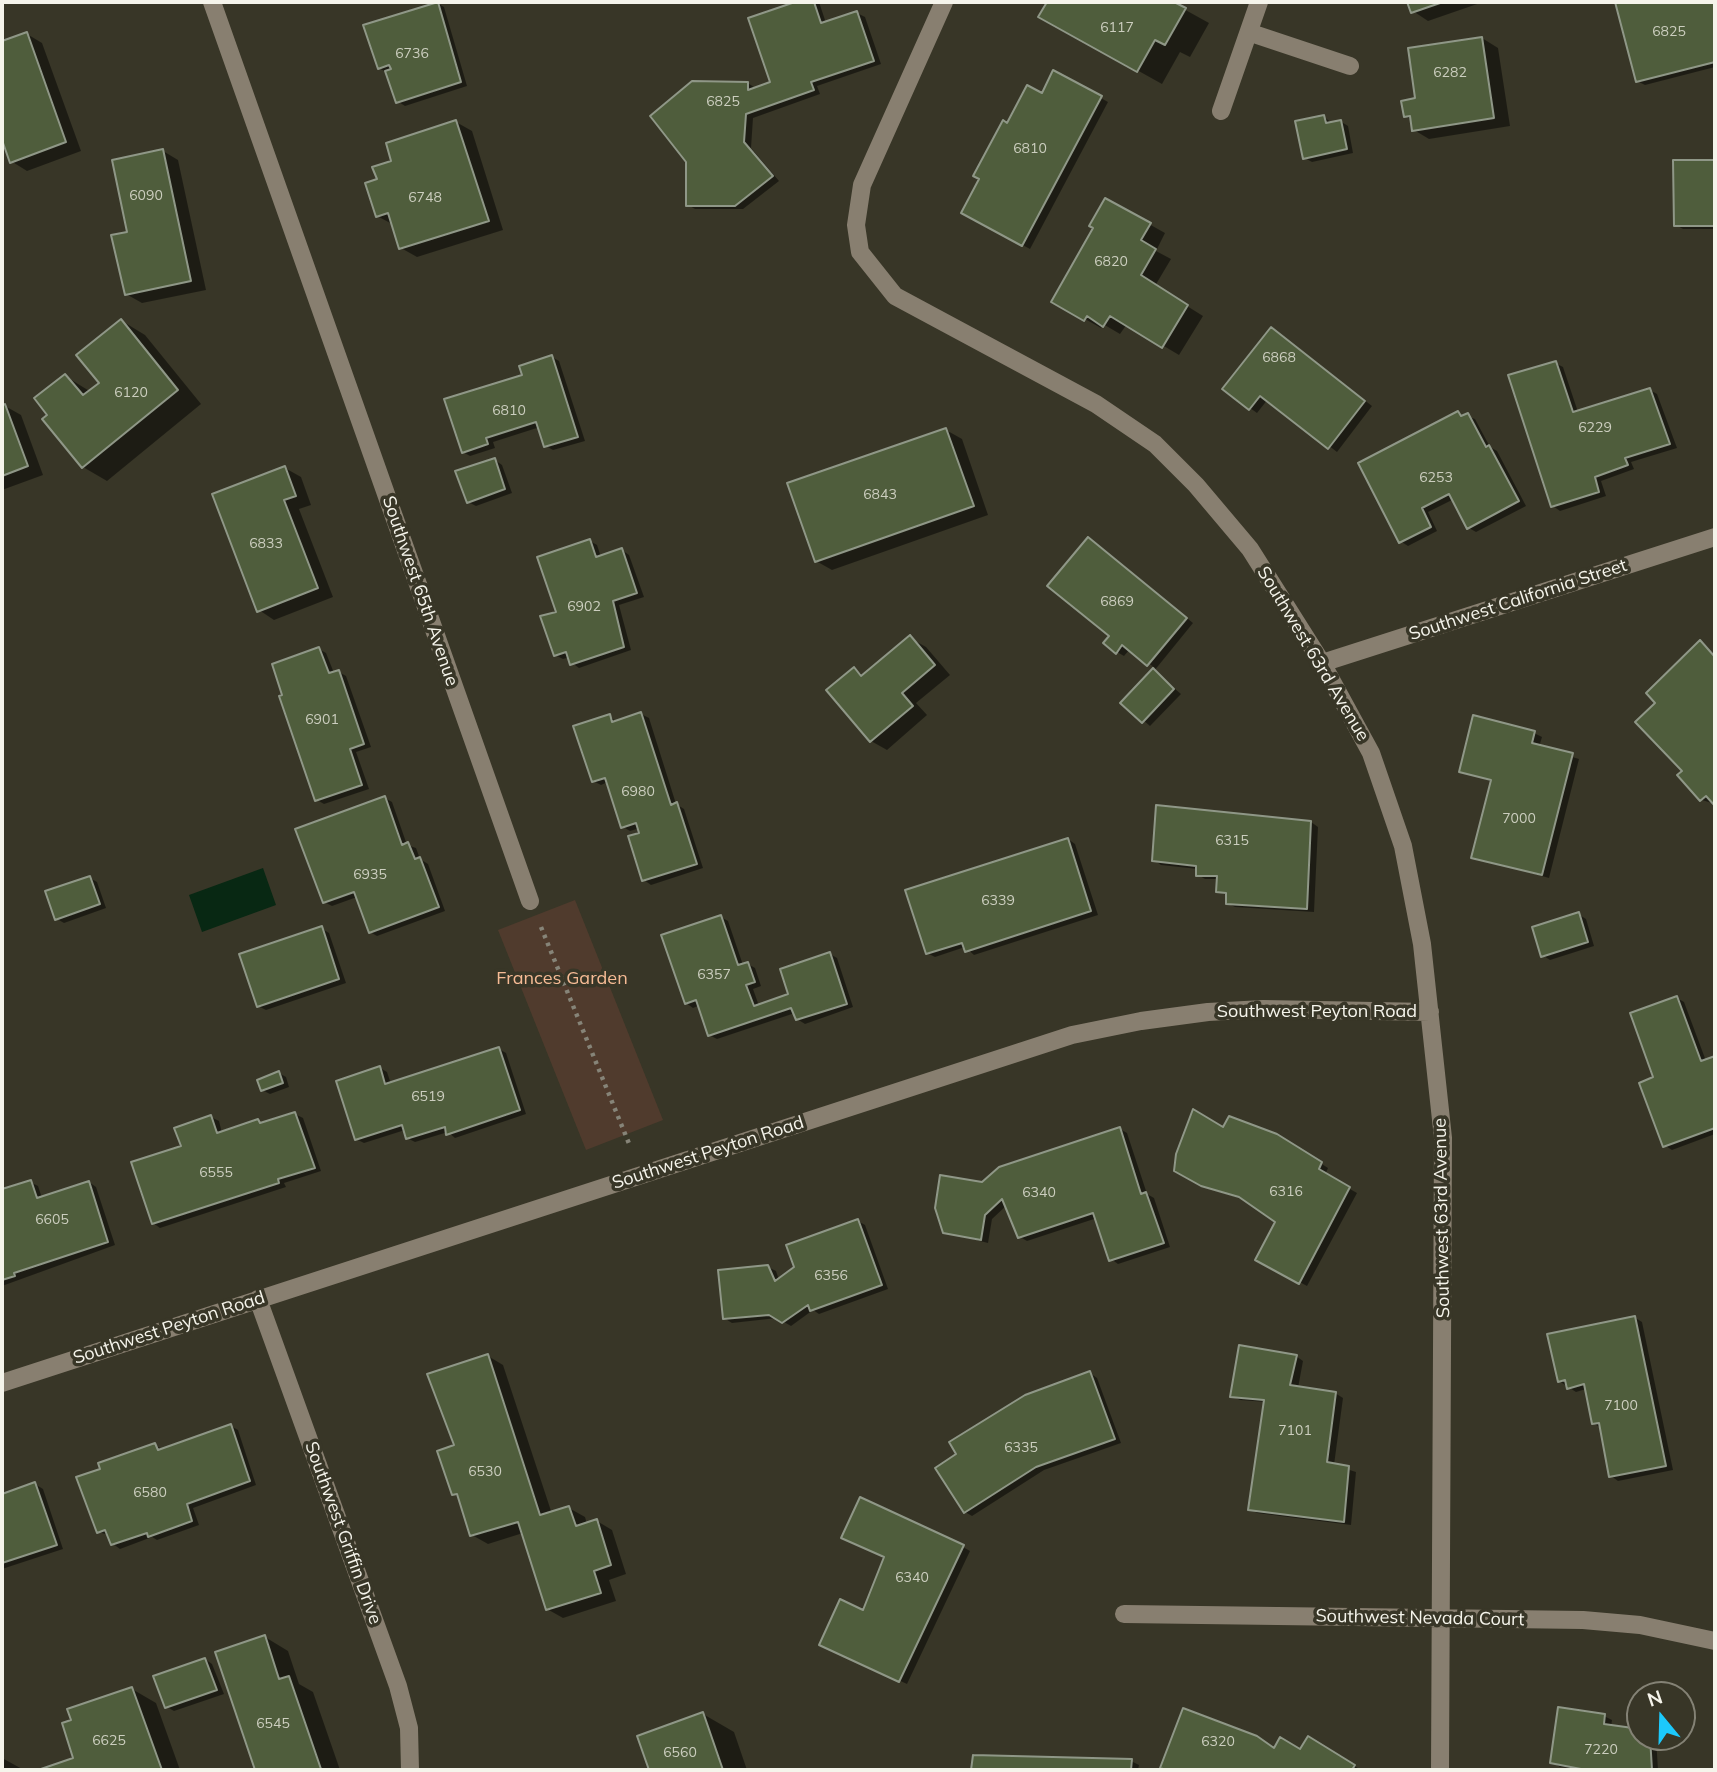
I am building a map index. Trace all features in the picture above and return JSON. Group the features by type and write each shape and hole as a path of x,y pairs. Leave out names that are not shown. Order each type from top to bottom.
{"street":[{"name":"Southwest 65th Avenue","path":"212,2 530,901"},
{"name":"Southwest 63rd Avenue","path":"944,2 862,185 856,225 860,252 895,296 1096,404 1155,444 1196,485 1250,550 1322,663 1371,752 1403,846 1422,944 1443,1138 1443,1619 1440,1770"},
{"path":"1222,111 1251,33 1259,2"},
{"path":"1251,33 1350,66"},
{"name":"Southwest California Street","path":"1322,663 1715,537"},
{"name":"Southwest Peyton Road","path":"2,1383 1072,1035 1141,1021 1208,1012 1263,1009 1430,1012"},
{"name":"Southwest Griffin Drive","path":"258,1299 398,1686 409,1728 410,1770"},
{"name":"Southwest Nevada Court","path":"1124,1614 1583,1620 1640,1625 1715,1642"}],"path":[{"path":"530,901 642,1175"}],"green space":[{"name":"Frances Garden","path":"575,900 663,1120 586,1150 498,930"}],"shaded area":[{"path":"263,868 276,905 202,932 189,895"}],"building":[{"path":"438,2 461,82 396,103 385,71 391,69 389,65 378,69 363,25"},
{"path":"795,2 814,2 821,23 857,11 874,61 811,82 814,90 746,114 744,142 773,176 735,206 686,206 686,162 650,116 692,81 748,82 748,90 770,82 748,18"},
{"path":"1047,2 1174,2 1186,8 1165,45 1155,40 1137,72 1038,17"},
{"path":"1407,2 1443,2 1411,13"},
{"path":"1615,2 1715,2 1715,62 1636,82"},
{"path":"27,32 66,142 10,163 2,140 2,41"},
{"path":"1482,37 1494,118 1412,131 1410,116 1404,117 1401,101 1415,98 1408,48"},
{"path":"1053,70 1102,96 1022,246 961,213 979,179 973,176 1003,120 1007,123 1027,85 1042,93"},
{"path":"1324,115 1326,123 1341,120 1347,149 1303,159 1295,121"},
{"path":"456,120 489,221 399,249 388,213 376,217 365,183 377,179 372,167 391,161 386,143"},
{"path":"163,149 191,281 125,295 111,235 127,232 112,160"},
{"path":"1673,160 1715,160 1715,226 1674,226"},
{"path":"1105,198 1151,223 1141,240 1156,249 1141,275 1188,305 1162,348 1110,316 1103,327 1087,316 1084,321 1051,302 1093,228 1089,226"},
{"path":"121,319 178,390 82,468 42,419 47,415 34,398 65,374 83,395 99,383 76,355"},
{"path":"1271,327 1365,401 1328,449 1260,396 1249,410 1222,389"},
{"path":"552,355 578,437 544,447 536,422 486,438 488,444 462,453 444,399 522,375 519,366"},
{"path":"1556,361 1573,412 1650,388 1670,444 1625,458 1628,465 1595,477 1599,492 1551,507 1508,375"},
{"path":"5,404 28,466 2,476 2,405"},
{"path":"1458,411 1461,416 1468,413 1486,447 1489,445 1519,501 1467,529 1449,494 1422,508 1431,527 1399,543 1358,463"},
{"path":"946,428 974,506 815,562 787,483"},
{"path":"495,458 505,489 467,503 455,471"},
{"path":"285,466 296,496 284,500 318,588 257,612 212,494"},
{"path":"1088,537 1187,618 1147,666 1122,645 1116,654 1103,643 1109,636 1047,586"},
{"path":"590,539 596,557 622,548 637,593 613,601 624,647 570,665 566,652 554,656 540,616 556,612 537,557"},
{"path":"910,635 935,665 902,693 913,706 870,742 826,690 854,667 861,676"},
{"path":"1700,640 1715,657 1715,806 1706,796 1700,801 1677,775 1682,771 1635,722 1655,703 1646,693"},
{"path":"319,647 329,673 339,670 364,744 350,749 362,785 315,801 279,696 282,695 272,664"},
{"path":"1153,668 1174,689 1142,723 1120,703"},
{"path":"641,712 671,805 677,802 697,864 642,881 628,836 639,833 636,823 621,828 605,778 592,782 573,726 610,714 612,722"},
{"path":"1473,715 1535,731 1532,743 1573,753 1542,875 1471,858 1491,780 1459,772"},
{"path":"385,796 402,845 408,842 415,859 420,857 439,907 369,933 354,892 323,903 295,829"},
{"path":"1156,805 1311,821 1307,909 1226,904 1226,893 1216,892 1217,876 1196,876 1196,866 1152,861"},
{"path":"1068,838 1091,911 965,952 962,943 926,954 905,890"},
{"path":"90,876 100,904 55,920 45,891"},
{"path":"1579,912 1588,942 1541,957 1532,927"},
{"path":"721,915 738,965 748,962 755,982 746,985 754,1006 788,994 780,969 830,952 847,1004 796,1020 791,1008 708,1036 696,1000 685,1004 661,935"},
{"path":"322,926 339,979 257,1007 239,954"},
{"path":"1677,996 1701,1061 1715,1056 1715,1128 1663,1147 1639,1083 1653,1077 1630,1013"},
{"path":"499,1047 520,1110 446,1135 445,1127 406,1139 402,1125 355,1140 336,1081 380,1066 385,1084"},
{"path":"279,1071 283,1083 261,1091 257,1080"},
{"path":"1193,1109 1223,1127 1229,1116 1277,1134 1322,1162 1319,1169 1350,1187 1299,1284 1255,1260 1275,1222 1239,1197 1201,1186 1174,1171 1176,1154"},
{"path":"295,1112 315,1168 278,1179 279,1183 152,1224 131,1162 181,1146 174,1128 211,1115 217,1133 258,1119 260,1123"},
{"path":"1120,1127 1141,1194 1146,1192 1164,1243 1109,1261 1093,1213 1018,1238 1002,1199 985,1215 981,1240 943,1233 935,1208 940,1175 982,1182 999,1167"},
{"path":"31,1180 37,1198 89,1181 108,1242 14,1273 15,1276 2,1280 2,1189"},
{"path":"858,1219 882,1285 810,1311 808,1305 782,1323 769,1315 723,1319 718,1270 768,1265 775,1281 794,1267 786,1245"},
{"path":"1635,1316 1666,1466 1609,1477 1599,1423 1592,1424 1584,1384 1567,1389 1565,1380 1558,1382 1547,1334"},
{"path":"1239,1345 1297,1355 1290,1385 1336,1392 1327,1462 1349,1466 1344,1522 1248,1510 1264,1400 1230,1397"},
{"path":"488,1354 540,1515 569,1506 576,1526 597,1519 611,1565 594,1571 601,1593 546,1610 518,1522 470,1536 457,1494 452,1495 437,1451 454,1445 427,1374"},
{"path":"1090,1371 1115,1439 1036,1467 964,1513 935,1468 956,1454 949,1442 1025,1395"},
{"path":"231,1424 250,1481 187,1504 192,1521 148,1537 147,1533 111,1545 105,1530 97,1533 76,1477 100,1469 98,1463 155,1443 158,1450"},
{"path":"35,1482 57,1545 2,1563 2,1494"},
{"path":"860,1497 964,1545 899,1682 819,1645 840,1599 863,1610 884,1557 841,1538"},
{"path":"265,1635 279,1679 289,1676 321,1769 255,1770 215,1652"},
{"path":"205,1658 217,1690 165,1708 153,1676"},
{"path":"132,1687 162,1770 38,1770 73,1758 62,1723 71,1720 67,1709"},
{"path":"1558,1707 1605,1714 1604,1724 1626,1727 1626,1751 1651,1751 1652,1770 1586,1770 1550,1763"},
{"path":"1183,1708 1257,1736 1274,1748 1280,1737 1300,1749 1308,1736 1355,1765 1352,1770 1160,1768"},
{"path":"703,1712 723,1770 649,1770 637,1736"},
{"path":"973,1755 1132,1759 1131,1770 971,1770"}]}
